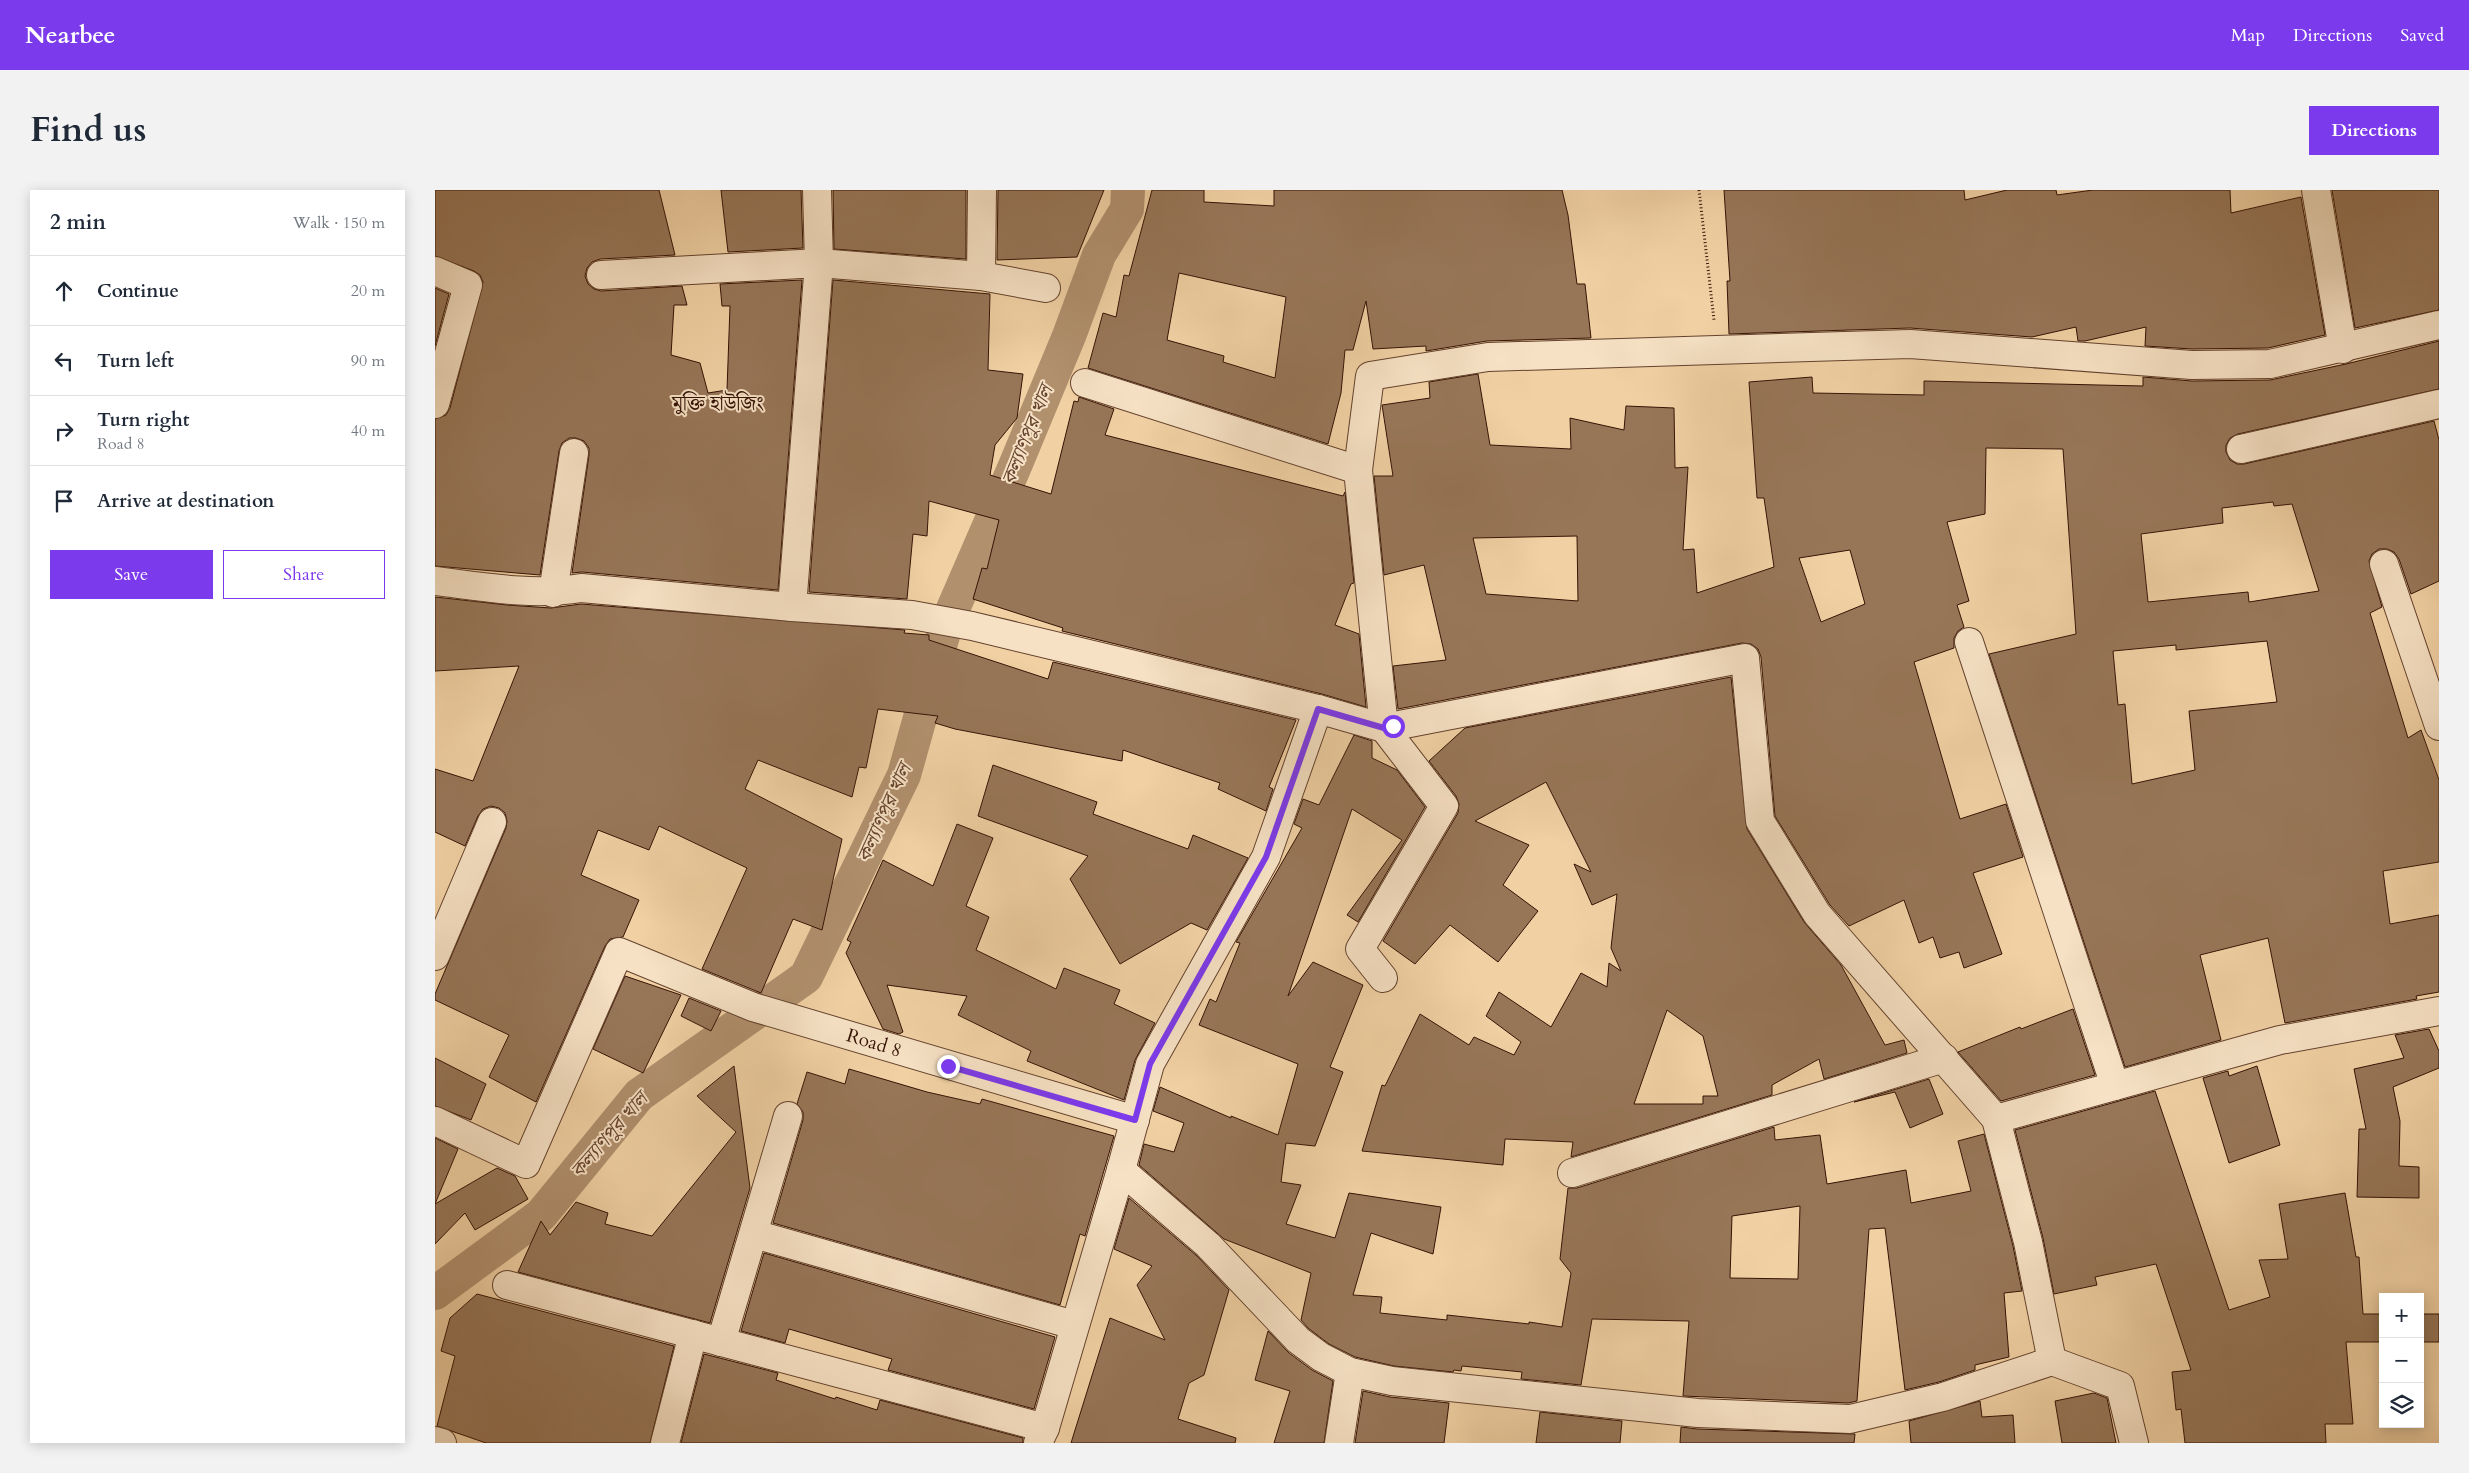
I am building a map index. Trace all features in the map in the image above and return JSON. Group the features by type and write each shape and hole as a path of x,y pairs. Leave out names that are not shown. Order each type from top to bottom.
{"street":[{"path":"792,607 819,263 817,190"},
{"path":"981,276 982,190"},
{"path":"2316,190 2343,349"},
{"path":"601,275 819,263 981,276 1047,288"},
{"path":"435,271 468,285 435,404"},
{"path":"1383,978 1360,949 1444,806 1384,728 1358,470 1370,376 1488,357 1910,344 2192,365 2270,364 2343,349 2439,325"},
{"path":"1085,383 1358,470"},
{"path":"2241,449 2439,404"},
{"path":"553,593 574,453"},
{"path":"2384,564 2439,726"},
{"path":"435,581 508,591 553,593 581,588 792,607 912,615 972,626 1318,709 1384,728 1745,658 1760,821 1817,914 1996,1120 2028,1242 2052,1362"},
{"path":"1969,642 2115,1086"},
{"path":"507,1284 693,1334 1041,1435 1121,1170 1150,1064 1266,857 1318,709"},
{"path":"435,956 492,822"},
{"name":"Road 8","path":"435,1121 526,1164 619,952 753,1007 1135,1120"},
{"path":"1996,1120 2280,1040 2435,1020"},
{"path":"1572,1173 1944,1058"},
{"path":"721,1342 788,1116"},
{"path":"1121,1170 1208,1245 1298,1340 1321,1357 1350,1372 1392,1381 1698,1413 1850,1419 1943,1397 2052,1362 2120,1386 2134,1443"},
{"path":"754,1234 1075,1325"},
{"path":"665,1443 693,1334"},
{"path":"1339,1443 1350,1372"},
{"path":"435,1441 441,1443"}],"path":[{"path":"1699,190 1717,350"}],"building":[{"path":"435,190 659,190 675,255 600,259 592,262 587,268 585,276 588,284 594,289 601,291 682,286 687,305 674,305 671,355 700,363 708,393 727,390 730,306 722,306 720,284 802,280 778,590 582,572 572,573 589,455 589,448 584,441 576,438 569,438 562,443 559,451 540,575 435,566 435,419 446,415 450,408 483,282 480,275 474,271 435,256"},
{"path":"721,190 801,190 803,248 728,252"},
{"path":"833,190 966,190 966,259 834,249"},
{"path":"998,190 1104,190 1077,257 997,260"},
{"path":"1152,190 1204,190 1204,202 1274,206 1274,190 1562,190 1568,215 1577,284 1585,284 1591,338 1487,341 1426,351 1426,346 1373,349 1366,301 1353,350 1345,350 1341,393 1328,444 1088,368 1103,313 1116,317 1124,275 1129,276","holes":["1179,273 1286,297 1275,378 1223,362 1224,356 1167,340"]},
{"path":"1724,190 1964,190 1965,200 2007,190 2056,190 2057,195 2093,190 2230,190 2231,213 2301,197 2325,335 2268,348 2192,349 2145,346 2146,327 2085,341 2078,341 2076,327 2032,337 1910,328 1729,334 1727,281 1730,281"},
{"path":"2332,190 2439,190 2439,310 2355,328"},
{"path":"833,280 990,294 988,370 1023,374 1017,418 995,445 990,475 1051,494 1074,401 1078,402 1079,397 1114,409 1105,435 1343,496 1345,492 1354,583 1351,584 1335,625 1359,634 1366,707 1322,694 1062,631 1063,628 973,599 982,568 987,569 999,520 929,501 927,536 913,534 907,599 809,592"},
{"path":"435,288 449,294 435,346"},
{"path":"2439,341 2439,389 2238,434 2230,438 2226,445 2226,452 2230,460 2237,464 2244,464 2434,421 2439,440 2439,581 2411,594 2399,559 2394,552 2387,549 2379,549 2372,554 2369,561 2382,607 2370,613 2408,738 2421,730 2439,780 2439,862 2383,871 2390,924 2439,915 2439,992 2416,996 2417,999 2285,1023 2268,938 2200,955 2221,1040 2125,1067 1989,654 2076,634 2063,449 1986,448 1985,514 1947,522 1969,601 1957,605 1964,627 1958,631 1954,638 1954,648 1914,662 1960,819 2006,804 2023,857 1973,873 2002,954 1964,968 1959,952 1940,958 1933,937 1919,943 1904,900 1849,926 1830,905 1775,816 1761,657 1758,649 1751,644 1742,643 1398,709 1393,666 1446,660 1424,565 1384,575 1374,476 1393,476 1382,405 1430,398 1429,382 1478,374 1490,445 1571,449 1570,418 1624,430 1626,406 1674,408 1675,468 1688,467 1683,550 1694,549 1697,593 1774,567 1764,498 1757,498 1749,382 1812,377 1813,393 1924,395 1924,381 2143,386 2143,377 2192,381 2270,380","holes":["2273,502 2274,506 2292,504 2319,591 2249,602 2248,592 2148,602 2141,534 2223,523 2222,508","1577,536 1578,601 1486,594 1473,538","1850,550 1865,604 1821,622 1799,558","2267,641 2277,702 2189,711 2195,770 2132,784 2125,704 2118,705 2113,651 2176,645 2176,650"]},
{"path":"435,597 551,608 581,604 905,630 904,633 929,635 929,640 1048,679 1053,662 1296,720 1269,787 1273,789 1266,811 1218,789 1220,783 1123,750 1122,761 955,729 935,723 938,716 878,709 866,768 859,767 852,797 758,760 745,789 842,839 822,930 793,919 761,993 702,969 747,868 659,826 649,850 598,830 581,875 639,900 623,937 610,939 605,946 536,1102 489,1077 509,1035 435,1000 435,994 506,828 507,821 505,813 499,808 491,806 483,809 465,846 435,832 435,769 473,781 519,666 435,671"},
{"path":"1731,677 1747,829 1804,922 1841,965 1885,1045 1904,1040 1907,1053 1824,1079 1819,1059 1772,1085 1772,1095 1571,1157 1573,1142 1505,1139 1503,1165 1362,1151 1382,1085 1385,1086 1420,1014 1469,1045 1474,1037 1514,1055 1521,1042 1486,1016 1499,992 1551,1027 1581,973 1607,987 1609,963 1621,971 1611,948 1617,894 1592,905 1574,864 1591,872 1546,782 1475,821 1529,845 1503,885 1538,911 1498,962 1450,925 1415,964 1383,941 1458,813 1459,804 1456,796 1429,761 1465,728","holes":["1667,1010 1703,1036 1718,1096 1703,1096 1703,1104 1634,1104"]},
{"path":"1354,735 1372,741 1372,758 1397,770 1425,807 1358,922 1347,915 1402,840 1352,809 1288,996 1313,962 1363,985 1330,1067 1343,1072 1315,1146 1286,1143 1281,1182 1301,1185 1286,1224 1335,1238 1349,1193 1441,1207 1433,1254 1371,1233 1353,1295 1382,1297 1380,1313 1447,1320 1447,1315 1529,1324 1529,1322 1562,1327 1571,1273 1560,1259 1568,1188 1577,1188 1774,1127 1775,1140 1820,1135 1827,1184 1906,1170 1911,1203 1971,1191 1958,1141 1984,1134 2013,1246 2022,1291 2004,1293 2009,1357 1975,1365 1975,1370 1939,1382 1905,1390 1885,1228 1869,1229 1857,1401 1848,1403 1683,1396 1689,1321 1592,1319 1581,1385 1521,1379 1522,1372 1462,1366 1461,1371 1454,1370 1453,1372 1394,1366 1355,1357 1329,1344 1308,1328 1301,1320 1311,1273 1224,1239 1139,1165 1144,1144 1174,1152 1184,1123 1153,1111 1160,1087 1231,1118 1231,1116 1278,1135 1298,1064 1199,1025 1210,999 1216,1002 1240,943 1236,942 1302,828 1294,824 1303,799 1319,805","holes":["1800,1206 1798,1279 1730,1278 1732,1216"]},
{"path":"993,765 1097,802 1093,814 1188,849 1193,835 1248,858 1207,930 1191,923 1120,964 1070,879 1088,856 978,816"},
{"path":"957,824 993,838 966,906 989,917 976,950 1056,989 1064,968 1120,990 1114,1004 1155,1023 1135,1060 1124,1100 1027,1061 1031,1051 958,1015 967,996 887,985 903,1032 899,1034 883,1029 846,953 851,942 847,940 883,860 933,886"},
{"path":"625,976 681,995 643,1073 593,1049"},
{"path":"689,998 721,1011 711,1031 681,1016"},
{"path":"2073,1009 2095,1075 2001,1101 1958,1052 2020,1027 2021,1029"},
{"path":"2429,1029 2439,1051 2439,1068 2393,1087 2400,1121 2399,1166 2419,1167 2419,1198 2357,1197 2359,1129 2366,1129 2354,1069 2404,1058 2395,1035"},
{"path":"435,1058 486,1084 471,1120 435,1106"},
{"path":"734,1066 750,1188 710,1323 518,1272 541,1221 550,1235 576,1202 608,1213 605,1224 652,1236 736,1132 697,1096"},
{"path":"2257,1066 2280,1145 2229,1163 2203,1078 2228,1071 2229,1076"},
{"path":"849,1069 927,1092 980,1104 982,1099 1114,1136 1085,1236 1080,1234 1060,1305 773,1223 803,1120 803,1112 797,1104 807,1072 845,1084"},
{"path":"1929,1079 1943,1114 1910,1128 1895,1092 1854,1102"},
{"path":"2155,1091 2229,1310 2270,1297 2259,1260 2288,1259 2279,1204 2345,1193 2356,1257 2359,1257 2363,1314 2379,1314 2379,1342 2346,1342 2353,1424 2325,1424 2326,1443 2185,1443 2181,1409 2176,1410 2172,1372 2191,1370 2156,1264 2095,1277 2097,1285 2054,1294 2043,1238 2015,1130"},
{"path":"435,1138 458,1149 435,1204"},
{"path":"497,1168 515,1176 528,1199 475,1230 465,1213 435,1244 435,1204"},
{"path":"1129,1198 1197,1256 1229,1290 1204,1375 1189,1383 1178,1419 1236,1438 1235,1443 1071,1443 1110,1318 1165,1340 1137,1285 1152,1266 1114,1249"},
{"path":"764,1253 1055,1337 1034,1409 888,1370 892,1359 789,1329 785,1343 741,1331"},
{"path":"477,1294 674,1346 650,1443 486,1443 437,1426 455,1356 441,1351 450,1318"},
{"path":"2424,1314 2439,1314 2439,1342 2424,1342"},
{"path":"1268,1331 1289,1353 1312,1370 1333,1381 1324,1443 1274,1443 1290,1391 1255,1380"},
{"path":"704,1354 778,1373 776,1380 835,1399 836,1397 877,1410 880,1400 1023,1438 1023,1443 681,1443"},
{"path":"1363,1391 1390,1397 1449,1403 1444,1443 1355,1443"},
{"path":"2094,1393 2107,1398 2116,1443 2062,1443 2055,1401"},
{"path":"1980,1401 1982,1417 2013,1415 2015,1443 1911,1443 1909,1421"},
{"path":"1540,1412 1622,1421 1620,1443 1536,1443"},
{"path":"1681,1427 1855,1434 1854,1443 1680,1443"}],"waterway":[{"name":"কল্যাণপুর খাল","path":"435,1293 541,1215 639,1095 806,977 904,775 946,625 1069,336 1099,255 1127,209 1128,190"}],"district":[{"name":"মুক্তি হাউজিং","path":"718,403"}],"route":[{"path":"948,1066 1135,1120 1150,1064 1266,857 1318,709 1384,728 1393,726"}]}
